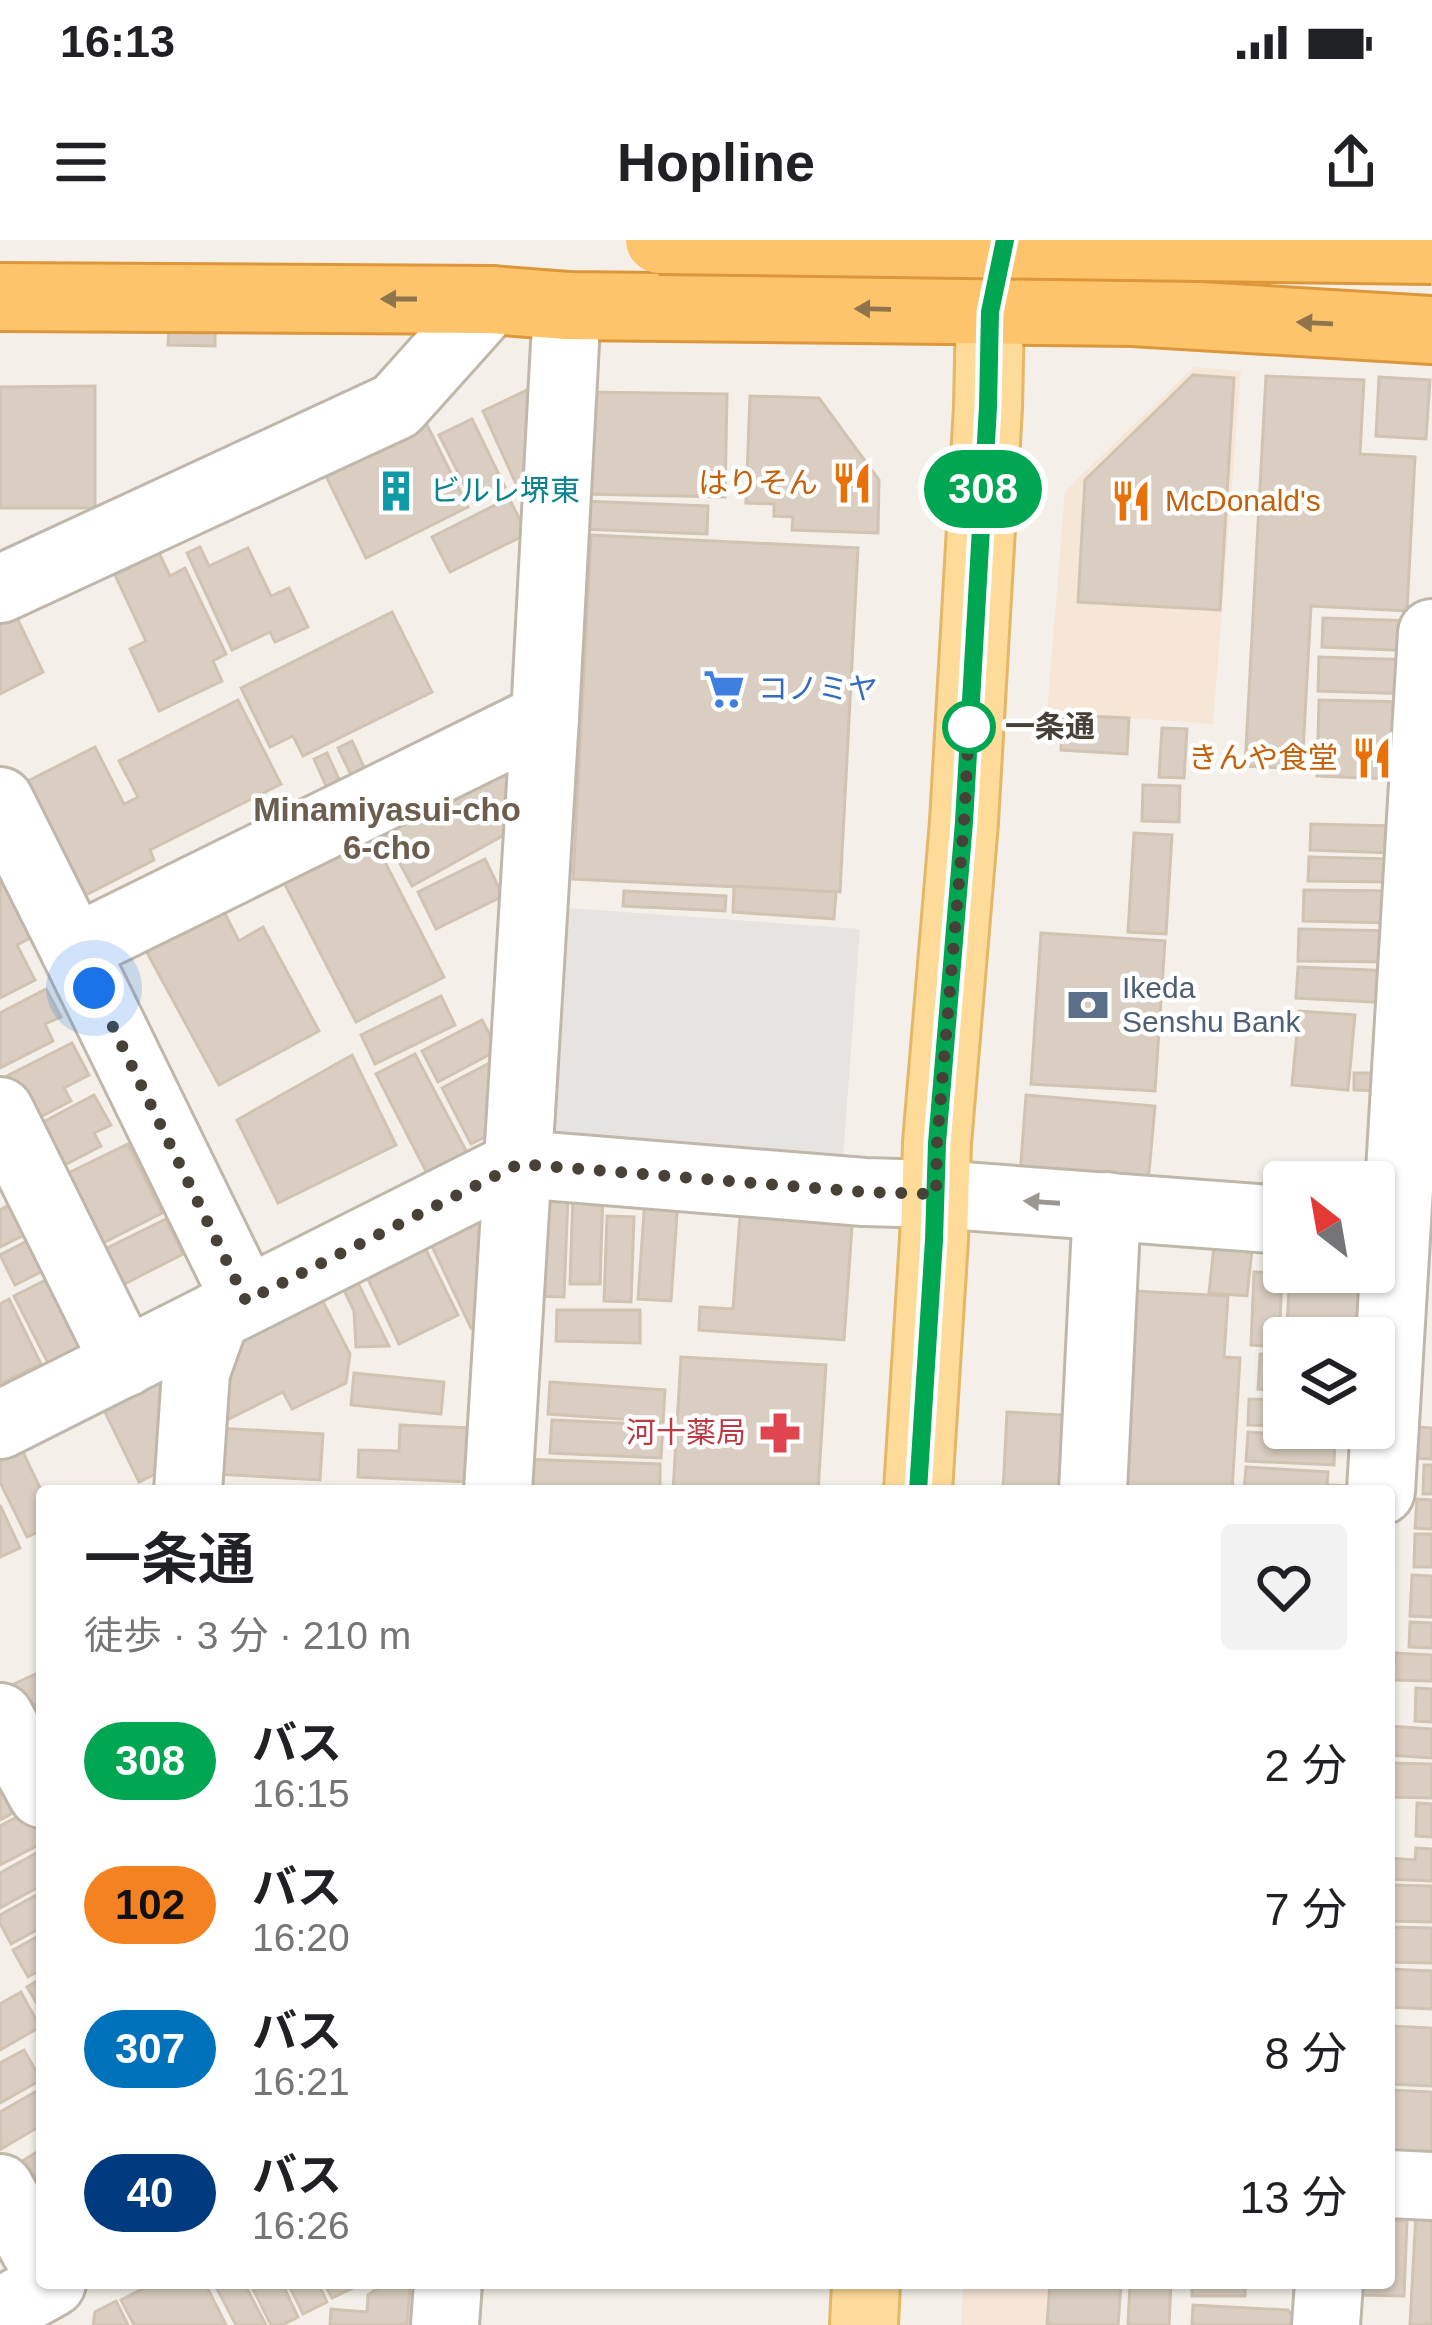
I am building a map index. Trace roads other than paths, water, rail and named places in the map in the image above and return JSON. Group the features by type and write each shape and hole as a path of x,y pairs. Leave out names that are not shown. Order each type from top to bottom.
{"highway":[{"path":"659,240 1432,250"},
{"path":"0,297 1133,312 1432,330"}],"main road":[{"path":"918,1485 988,407 990,312 981,240"},
{"path":"990,312 1004,240"},
{"path":"864,2325 866,2289"}],"street":[{"path":"0,589 396,406 491,300"},
{"path":"498,1485 567,306"},
{"path":"1381,1485 1402,1229 1432,633"},
{"path":"74,949 545,717"},
{"path":"0,801 74,949 231,1309"},
{"path":"0,1111 125,1363"},
{"path":"0,1424 519,1164 1263,1218"},
{"path":"1093,1485 1107,1206"},
{"path":"188,1485 196,1372 231,1309"},
{"path":"0,1717 36,1783"},
{"path":"1395,2184 1432,2186"},
{"path":"0,2188 36,2253"},
{"path":"0,2312 41,2289"},
{"path":"55,2289 75,2325"},
{"path":"445,2325 448,2289"},
{"path":"1326,2325 1329,2289"}],"place":[{"name":"はりそん","path":"852,483"},
{"name":"ビルレ堺東","path":"396,491"},
{"name":"McDonald's","path":"1131,501"},
{"name":"コノミヤ","path":"724,689"},
{"name":"一条通","path":"969,727"},
{"name":"きんや食堂","path":"1372,758"},
{"name":"Ikeda Senshu Bank","path":"1088,1005"},
{"name":"河十薬局","path":"780,1433"}],"district":[{"name":"Minamiyasui-cho 6-cho","path":"387,828"}]}
